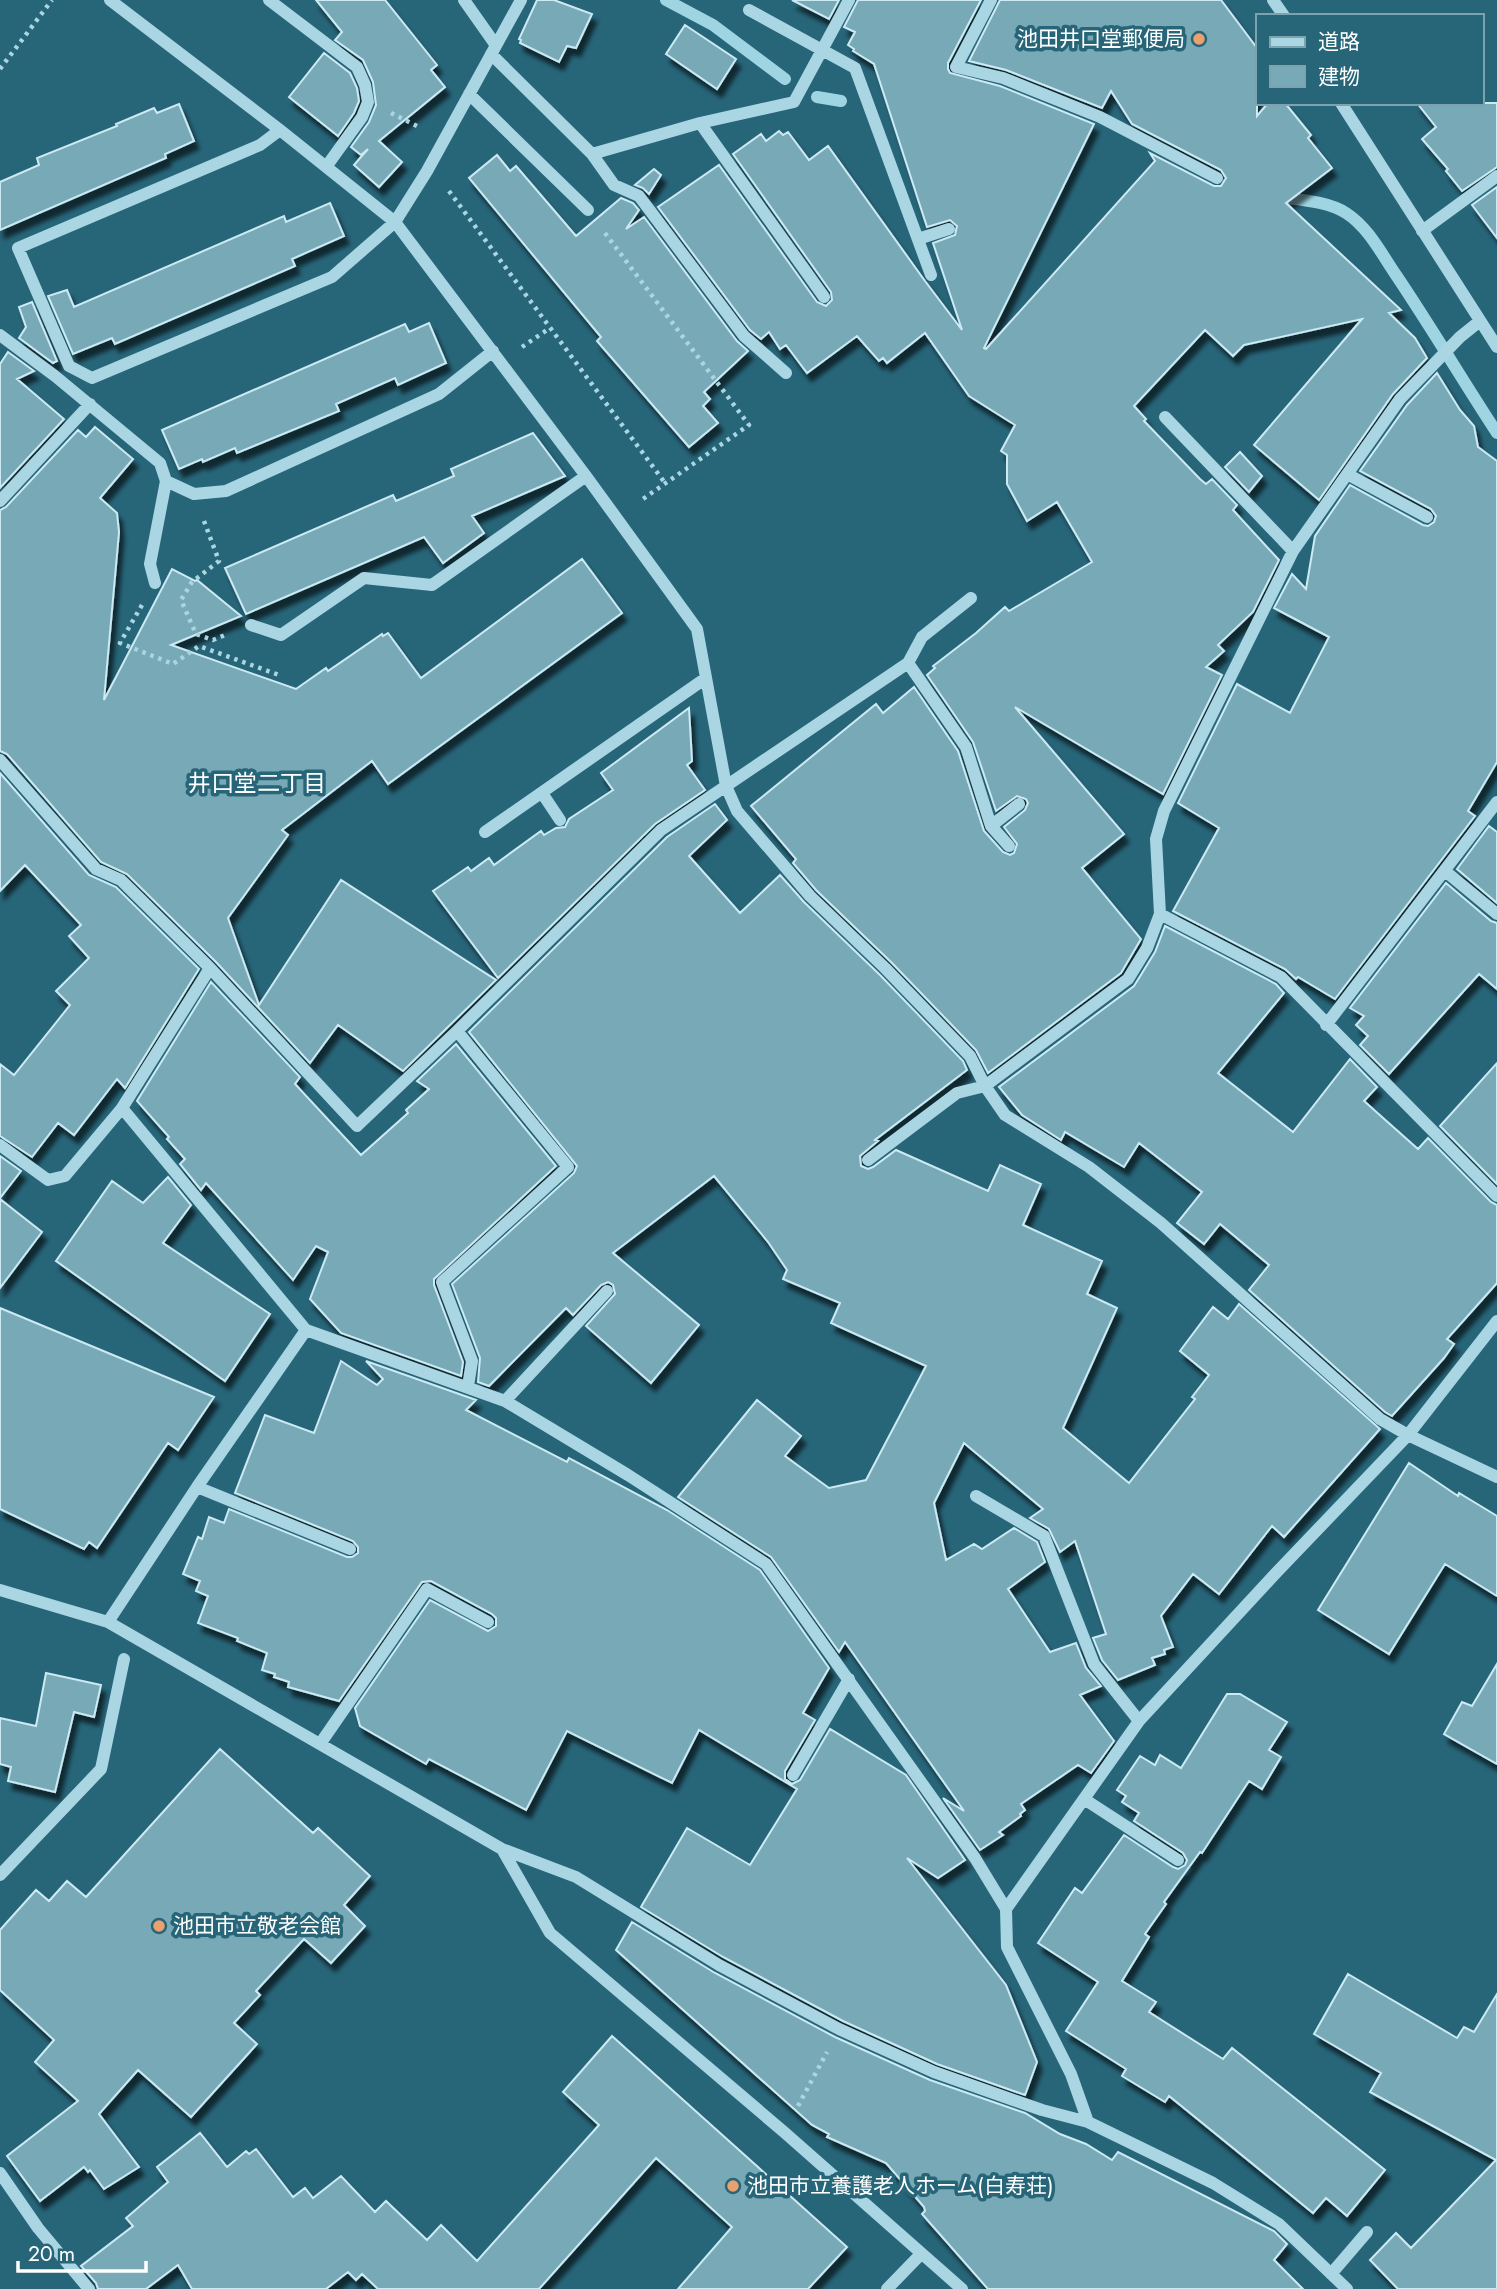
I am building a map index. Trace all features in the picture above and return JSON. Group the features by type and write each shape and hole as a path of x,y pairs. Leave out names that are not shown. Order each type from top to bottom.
{"street":[{"path":"110,0 395,222 697,629 726,786 737,811 810,896 885,968 970,1056 985,1086 1005,1115 1089,1167 1161,1223 1380,1419 1408,1435 1497,1476"},
{"path":"269,0 356,67 365,85 368,102 362,117 326,167"},
{"path":"464,0 493,49 593,154 614,185 639,196 744,336 786,373"},
{"path":"280,130 260,145 18,248 69,366 92,377 332,276 395,222 427,171 521,0"},
{"path":"593,154 700,123 794,102 849,0"},
{"path":"991,0 956,67 1003,78 1100,117 1217,178"},
{"path":"749,10 855,68 931,275"},
{"path":"469,94 588,210"},
{"path":"1342,105 1497,347"},
{"path":"700,123 824,296"},
{"path":"1422,231 1497,176"},
{"path":"918,239 948,229"},
{"path":"868,1160 957,1093 985,1086 1128,979 1147,948 1160,915 1156,839 1164,811 1293,551 1400,399 1460,337 1480,321"},
{"path":"0,335 55,376 160,463 166,481 150,564 155,583"},
{"path":"166,481 194,494 226,491 439,394 493,351"},
{"path":"55,376 69,366"},
{"path":"0,501 90,404"},
{"path":"1164,417 1293,551"},
{"path":"1347,474 1427,517"},
{"path":"251,625 281,635 364,578 432,585 586,476"},
{"path":"0,760 96,869 121,880 211,968 357,1126 661,830 908,663 922,637 971,598"},
{"path":"908,663 966,747 991,826 1009,846"},
{"path":"485,832 706,678"},
{"path":"542,793 560,820"},
{"path":"1326,1025 1497,802"},
{"path":"991,826 1019,804"},
{"path":"1446,871 1497,914"},
{"path":"1160,915 1281,977 1497,1196"},
{"path":"0,1145 48,1180 65,1177 122,1108 211,968"},
{"path":"457,1031 568,1167 442,1282 472,1361 468,1386"},
{"path":"122,1108 306,1330 505,1401 628,1475 766,1564 975,1858 1006,1909 1007,1947 1071,2074 1088,2122"},
{"path":"505,1401 607,1291"},
{"path":"1006,1909 1139,1721 1408,1435 1497,1321"},
{"path":"108,1622 197,1487 306,1330"},
{"path":"197,1487 350,1549"},
{"path":"976,1496 1044,1536 1094,1664 1139,1721"},
{"path":"320,1744 427,1589 488,1622"},
{"path":"0,1590 108,1622 502,1849 576,1877 719,1965 839,2029 934,2072 1042,2110 1088,2122 1213,2183 1279,2224 1347,2289"},
{"path":"0,1875 101,1769 124,1659"},
{"path":"793,1775 849,1679"},
{"path":"1084,1799 1178,1860"},
{"path":"502,1849 550,1933 784,2132 962,2289"},
{"path":"0,2173 38,2228 89,2289"},
{"path":"1331,2274 1367,2232"},
{"path":"887,2289 920,2254"}],"path":[{"path":"0,69 52,0"},
{"path":"368,102 444,139"},
{"path":"427,171 440,180 665,483"},
{"path":"588,210 748,425 617,518"},
{"path":"194,494 219,561 192,582 181,600 195,635 213,640 251,625"},
{"path":"155,583 120,643 173,664 198,646 279,675"},
{"path":"784,2132 839,2029"}],"building":[{"path":"316,0 385,0 437,65 431,70 445,87 379,141 402,162 379,187 354,165 368,149 361,155 351,147 369,122 376,105 373,82 363,60 335,40 342,32"},
{"path":"537,0 554,0 592,14 576,48 567,46 559,62 520,43 519,39"},
{"path":"792,0 839,0 829,19"},
{"path":"858,0 981,0 948,63 950,73 1000,86 1094,124 984,348 986,349 1155,161 1150,153 1214,186 1221,186 1226,178 1221,170 1132,124 1111,91 1102,108 1006,70 969,61 1000,0 1221,0 1256,47 1257,116 1266,105 1287,105 1311,135 1308,138 1332,168 1286,203 1401,310 1389,313 1415,338 1427,358 1393,394 1319,500 1254,445 1362,319 1244,345 1233,356 1205,330 1134,406 1146,419 1144,421 1200,479 1206,484 1212,479 1237,505 1233,510 1279,560 1253,612 1218,645 1224,651 1206,667 1222,675 1163,794 1015,707 1124,834 1082,868 1141,939 1121,973 988,1073 976,1050 891,962 816,890 793,863 796,859 751,806 876,704 883,713 914,687 958,751 984,831 1003,852 1010,855 1014,853 1017,844 1004,827 1025,810 1028,803 1026,799 1017,796 996,811 973,742 927,675 935,668 933,666 1005,607 1009,611 1092,562 1057,502 1027,521 1007,484 1007,455 1001,451 1015,425 969,396 925,333 887,363 883,358 879,361 857,336 807,373 786,345 780,349 769,332 761,339 750,330 658,207 719,165 817,302 826,306 832,300 831,292 733,154 761,134 766,141 779,131 783,135 788,132 809,160 828,146 962,330 933,243 955,235 957,226 950,220 927,227 874,64 848,45 855,32 844,27"},
{"path":"685,25 736,59 717,89 666,54"},
{"path":"324,53 350,73 357,88 359,101 338,136 289,97"},
{"path":"1497,103 1497,167 1462,191 1446,171 1448,169 1422,139 1436,127 1419,105"},
{"path":"179,104 194,141 165,154 166,158 0,230 0,182 39,165 37,158 154,108 157,113"},
{"path":"497,155 510,171 516,166 576,236 621,198 633,203 639,210 626,229 644,217 737,341 748,351 704,392 710,399 703,406 718,423 689,447 597,341 601,337 469,178"},
{"path":"654,169 661,175 649,194 635,185"},
{"path":"1497,187 1497,238 1472,205"},
{"path":"330,203 344,236 292,259 295,266 115,344 112,338 73,354 48,296 67,290 74,307 284,216 286,222"},
{"path":"32,302 57,361 53,363 19,338 26,327 19,307"},
{"path":"429,323 446,363 398,385 395,378 336,404 339,411 237,453 235,448 179,469 162,430 405,324 409,332"},
{"path":"8,352 34,371 17,379 64,419 0,488 0,364"},
{"path":"1437,373 1460,410 1474,426 1478,447 1497,461 1497,762 1468,811 1475,816 1335,999 1298,977 1296,979 1285,969 1173,911 1219,828 1178,803 1237,684 1290,713 1329,637 1274,608 1292,574 1306,589 1315,536 1350,485 1423,525 1428,526 1434,522 1436,516 1431,509 1360,471 1407,405"},
{"path":"95,427 133,459 100,498 117,513 119,532 104,700 172,569 197,580 241,616 171,645 296,689 326,668 328,671 382,634 383,636 388,633 421,678 582,559 622,613 388,784 372,761 282,830 288,835 228,918 259,1005 341,880 496,980 403,1071 338,1025 310,1063 216,962 127,874 101,862 7,754 0,751 0,510 6,507 78,430 86,437"},
{"path":"533,433 565,476 472,516 484,533 443,563 424,537 246,614 225,568 393,495 396,501 454,476 451,469"},
{"path":"1240,452 1262,476 1249,492 1225,467"},
{"path":"689,708 692,761 687,765 705,790 655,824 498,978 433,891 468,867 471,871 489,858 494,865 541,831 544,835 556,828 565,827 569,819 613,790 601,773"},
{"path":"0,773 89,875 116,887 199,969 125,1088 117,1079 74,1135 58,1123 32,1157 0,1136 0,1064 14,1075 70,1005 56,991 89,958 69,936 81,925 25,865 0,891"},
{"path":"715,804 727,820 689,856 740,913 780,875 963,1061 967,1070 875,1140 878,1141 860,1156 861,1166 868,1169 873,1167 896,1150 988,1191 1000,1165 1041,1184 1023,1225 1102,1261 1087,1294 1117,1308 1063,1428 1129,1483 1195,1399 1192,1397 1209,1375 1180,1351 1213,1307 1228,1319 1239,1304 1380,1429 1284,1537 1272,1526 1219,1594 1193,1574 1161,1616 1173,1647 1164,1650 1165,1654 1152,1658 1155,1665 1118,1680 1102,1660 1093,1638 1106,1634 1075,1541 1060,1552 1049,1529 1030,1518 1043,1509 964,1443 934,1503 946,1560 974,1544 982,1549 1014,1528 1037,1542 1045,1562 1008,1589 1050,1652 1076,1643 1086,1668 1101,1686 1080,1695 1114,1741 1091,1773 1078,1765 1021,1804 1025,1810 1021,1816 999,1832 1003,1835 980,1850 943,1798 964,1811 845,1642 839,1652 771,1557 678,1497 757,1400 801,1436 785,1456 829,1488 866,1480 926,1366 831,1323 840,1303 783,1279 787,1270 768,1242 714,1176 613,1253 699,1325 651,1383 586,1326 615,1294 613,1285 608,1282 601,1285 573,1315 566,1308 489,1386 478,1382 480,1358 452,1284 574,1173 577,1166 469,1032 667,837"},
{"path":"1489,826 1497,832 1497,903 1457,869"},
{"path":"1446,883 1491,921 1497,923 1497,989 1479,974 1389,1074 1360,1045 1368,1036 1356,1025 1364,1016 1350,1008"},
{"path":"1165,926 1276,984 1284,993 1218,1073 1293,1132 1350,1059 1377,1087 1364,1101 1418,1149 1428,1138 1497,1205 1497,1283 1447,1339 1454,1344 1444,1358 1392,1416 1249,1290 1269,1265 1220,1224 1204,1244 1177,1223 1202,1192 1139,1143 1124,1167 1065,1132 1061,1140 1022,1115 999,1087 1134,986 1155,952"},
{"path":"211,982 300,1077 295,1084 361,1155 408,1113 406,1110 429,1089 417,1081 456,1044 556,1166 434,1279 463,1362 461,1376 341,1333 310,1299 328,1252 316,1246 293,1280 206,1183 201,1190 180,1164 185,1159 137,1101"},
{"path":"1497,1063 1497,1184 1440,1126"},
{"path":"0,1156 21,1171 0,1198"},
{"path":"168,1177 191,1205 163,1243 270,1314 225,1381 56,1261 112,1181 143,1203"},
{"path":"0,1199 42,1232 0,1288"},
{"path":"0,1308 214,1397 178,1450 168,1443 97,1548 89,1542 84,1549 0,1509"},
{"path":"341,1361 377,1385 383,1379 366,1361 476,1400 466,1410 567,1462 569,1458 667,1510 760,1570 829,1668 803,1713 815,1720 785,1771 785,1779 792,1784 800,1780 830,1729 906,1775 965,1860 938,1878 907,1858 1006,1985 1037,2062 1025,2095 937,2064 843,2021 723,1957 641,1907 687,1828 750,1865 797,1789 699,1730 672,1783 567,1731 526,1810 429,1759 426,1764 360,1726 355,1708 430,1600 488,1631 496,1626 496,1618 492,1614 431,1581 422,1582 339,1701 288,1687 289,1682 262,1670 267,1653 237,1641 238,1638 198,1623 208,1596 196,1591 200,1581 183,1574 198,1537 202,1539 209,1517 224,1523 229,1509 347,1557 358,1553 358,1547 353,1541 235,1493 265,1415 314,1433"},
{"path":"1409,1463 1458,1496 1459,1493 1497,1516 1497,1596 1445,1564 1389,1654 1318,1610"},
{"path":"1497,1664 1497,1764 1444,1734 1462,1702 1472,1706"},
{"path":"46,1673 101,1685 94,1717 74,1712 55,1792 8,1781 11,1767 0,1764 0,1718 36,1726"},
{"path":"1227,1694 1240,1694 1287,1722 1269,1750 1281,1757 1262,1789 1249,1781 1202,1853 1200,1852 1164,1902 1166,1904 1145,1934 1149,1937 1122,1981 1156,2002 1149,2012 1223,2059 1232,2048 1385,2170 1347,2216 1326,2198 1313,2213 1169,2096 1165,2102 1122,2076 1126,2069 1066,2031 1098,1982 1038,1943 1075,1888 1082,1893 1124,1835 1173,1867 1178,1869 1185,1865 1187,1860 1183,1853 1134,1821 1139,1813 1122,1802 1126,1796 1117,1790 1140,1756 1155,1765 1160,1755 1181,1768"},
{"name":"池田市立敬老会館","path":"220,1749 313,1833 318,1828 370,1876 344,1905 365,1926 331,1963 304,1939 256,1991 260,1995 234,2023 257,2044 191,2117 138,2070 99,2114 139,2167 104,2189 90,2170 88,2172 84,2167 40,2201 7,2156 78,2101 35,2062 54,2040 0,1990 0,1930 36,1890 49,1901 67,1881 86,1897"},
{"path":"632,1922 715,1973 835,2037 930,2080 1025,2113 1112,2160 1118,2152 1274,2231 1287,2244 1274,2260 1303,2289 988,2289 922,2214 924,2207 886,2163 827,2137 829,2134 812,2125 616,1950"},
{"path":"1348,1974 1457,2038 1464,2027 1474,2032 1497,1994 1497,2289 1398,2289 1370,2260 1396,2233 1411,2248 1496,2160 1370,2092 1381,2073 1314,2034"},
{"path":"612,2036 847,2247 808,2289 678,2289 732,2227 656,2158 539,2289 378,2289 362,2274 356,2280 348,2272 326,2289 192,2289 178,2265 146,2289 98,2289 81,2266 133,2226 126,2218 168,2182 157,2167 200,2133 227,2167 246,2151 249,2154 256,2149 293,2197 305,2188 313,2198 341,2176 375,2212 386,2201 427,2240 441,2225 477,2261 599,2125 563,2092"}],"waterway":[{"path":"666,0 713,25 785,79"},
{"path":"817,97 841,101"},
{"path":"1278,197 1338,209 1354,219 1368,233 1497,433"}],"place":[{"name":"池田井口堂郵便局","path":"1199,39"},
{"name":"池田市立敬老会館","path":"159,1926"},
{"name":"池田市立養護老人ホーム(白寿荘)","path":"733,2186"}],"district":[{"name":"井口堂二丁目","path":"257,783"}]}
